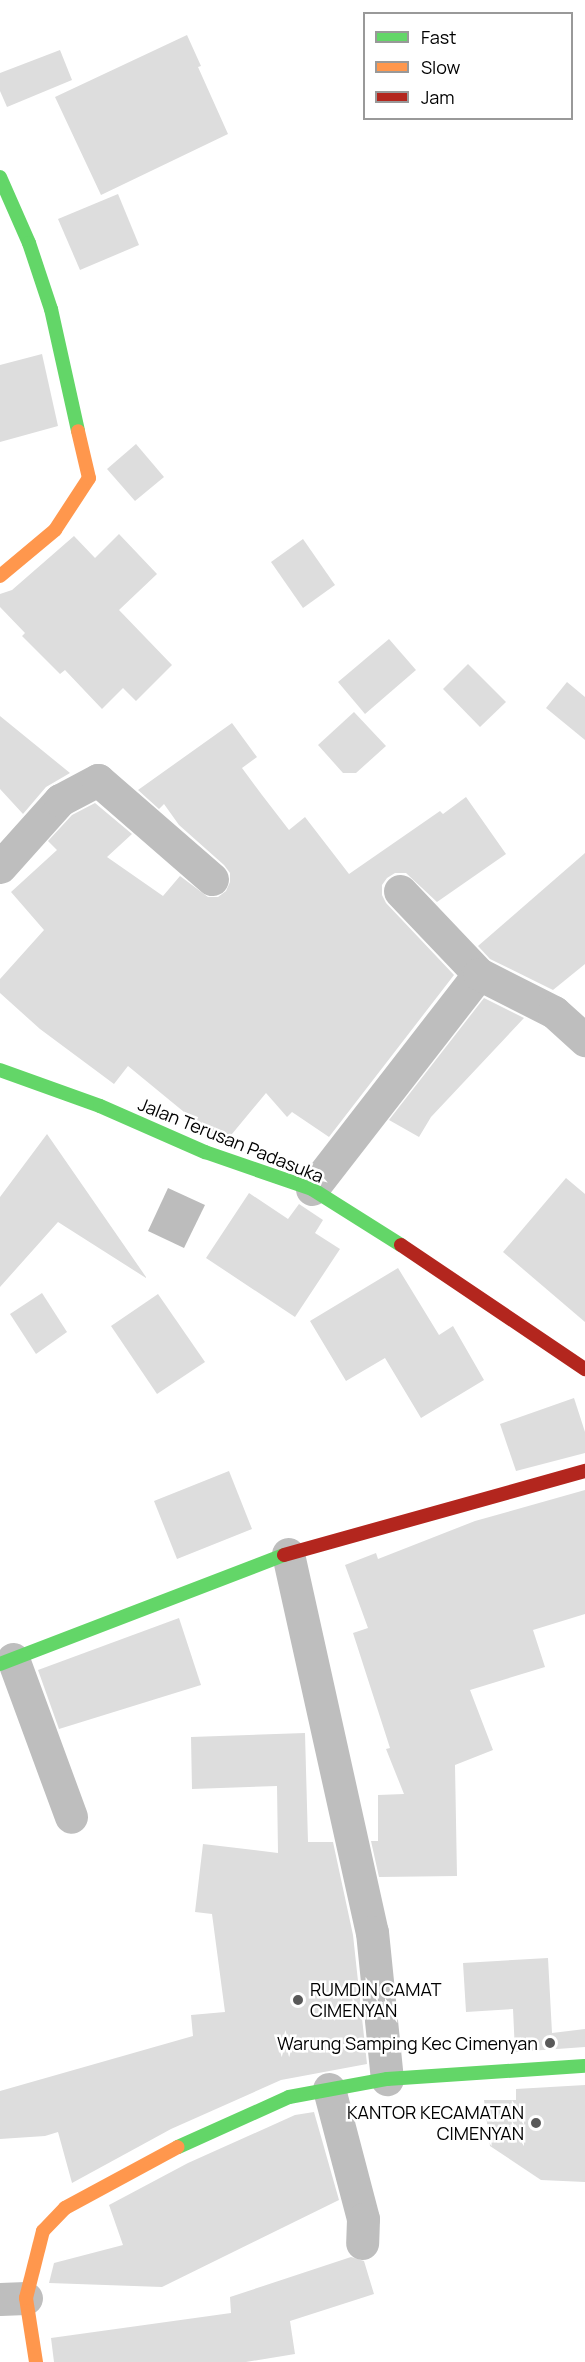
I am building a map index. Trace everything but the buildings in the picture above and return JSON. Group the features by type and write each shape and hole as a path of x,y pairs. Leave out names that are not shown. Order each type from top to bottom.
{"street":[{"path":"0,177 29,243 51,309 89,478 55,530 0,576"},
{"path":"0,867 60,800 98,780 212,879"},
{"path":"400,891 479,974 554,1012 585,1041"},
{"path":"312,1189 479,974"},
{"name":"Jalan Terusan Padasuka","path":"0,1070 100,1106 205,1152 312,1189 461,1283 585,1370"},
{"path":"71,1817 6,1661 288,1554 585,1471"},
{"path":"288,1554 372,1932 387,2079"},
{"path":"36,2362 13,2299 43,2231 65,2208 180,2146 289,2097 387,2079 585,2066"},
{"path":"329,2089 363,2219 362,2243"}],"shaded area":[{"path":"168,1188 205,1205 184,1248 148,1231"}],"traffic: fast":[{"path":"0,177 29,243 51,309 78,431"},
{"path":"0,1070 100,1106 205,1152 312,1189 401,1245"},
{"path":"0,1664 284,1555"},
{"path":"178,2147 289,2097 387,2079 585,2066"}],"traffic: slow":[{"path":"0,576 55,530 89,478 78,431"},
{"path":"36,2362 26,2298 43,2231 65,2208 178,2147"}],"traffic: jam":[{"path":"401,1245 585,1369"},
{"path":"284,1555 585,1471"}],"place":[{"name":"RUMDIN CAMAT CIMENYAN","path":"298,2000"},
{"name":"Warung Samping Kec Cimenyan","path":"550,2043"},
{"name":"KANTOR KECAMATAN CIMENYAN","path":"536,2123"}]}
